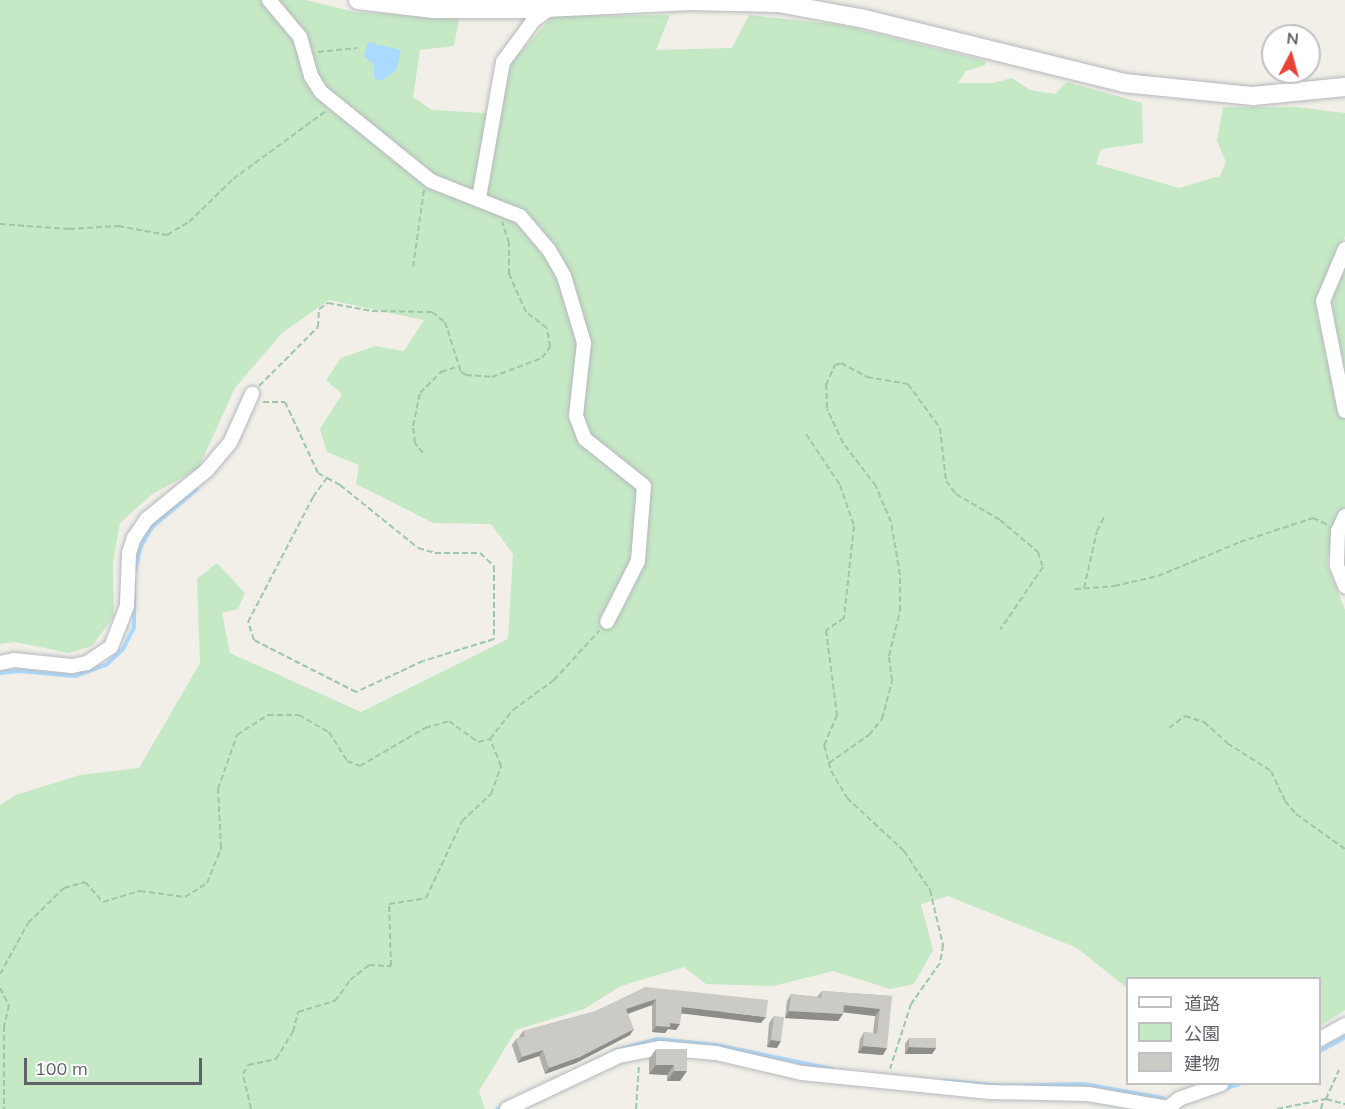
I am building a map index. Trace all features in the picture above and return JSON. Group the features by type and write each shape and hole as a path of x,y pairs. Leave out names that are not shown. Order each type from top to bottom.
{"street":[{"path":"269,0 300,37 316,85 336,104 431,181 520,216 549,250 564,276 584,343 576,416 585,439 644,486 638,561 607,622"},
{"path":"357,0 433,9 554,3 777,2 860,18 1124,83 1253,96 1345,87"},
{"path":"479,198 503,62 533,21 554,3"},
{"path":"1345,249 1323,301 1345,411"},
{"path":"0,663 14,660 72,666 87,663 111,647 127,606 129,553 134,538 147,519 207,470 230,443 255,400"},
{"path":"1345,516 1338,531 1337,566 1345,586"},
{"path":"1321,1038 1345,1025"},
{"path":"507,1109 619,1056 640,1050 716,1053 802,1073 885,1083 990,1092 1088,1094 1168,1108 1179,1099 1216,1085"}],"path":[{"path":"306,54 357,48"},
{"path":"0,224 69,229 118,226 167,235 189,222 233,179 336,104"},
{"path":"413,267 424,187 431,181"},
{"path":"255,400 286,355 318,327 320,309 328,303 372,311 432,312 445,322 459,366 466,375 492,377 542,358 550,346 547,328 526,312 509,274 510,243 496,205"},
{"path":"829,763 869,735 882,719 892,681 889,656 900,610 900,575 891,522 876,486 843,443 826,408 826,385 834,365 841,363 867,377 908,384 940,428 946,481 956,494 1000,520 1038,552 1043,567 1000,630"},
{"path":"423,453 415,443 413,426 420,393 441,372 459,366"},
{"path":"255,400 275,399 285,402 307,454 318,473 327,478 418,548 435,553 480,552 494,566 494,639 423,661 356,692 254,640 248,622 313,497 327,478"},
{"path":"806,434 840,485 854,526 844,618 826,630 837,715 824,745 831,771 847,798 904,851 930,890 943,945 940,963 911,1004 885,1083"},
{"path":"1084,588 1096,531 1104,518"},
{"path":"1075,589 1114,586 1158,576 1240,542 1313,518 1338,531"},
{"path":"0,974 28,923 64,888 85,882 103,902 140,891 185,897 207,882 221,848 218,789 237,735 268,715 299,715 329,732 347,761 360,766 425,728 449,722 478,742 490,739 513,710 554,680 607,622"},
{"path":"1169,728 1185,716 1204,722 1227,743 1271,771 1285,801 1296,814 1345,849"},
{"path":"251,1109 243,1074 248,1065 276,1059 293,1032 298,1012 335,1001 350,980 369,966 391,966 389,904 426,898 462,821 491,794 501,766 490,739"},
{"path":"0,988 9,1005 4,1026 4,1109"},
{"path":"636,1109 640,1050"},
{"path":"1322,1109 1339,1070"},
{"path":"1277,1109 1295,1108 1324,1100 1345,1104"}],"green space":[{"path":"0,0 306,0 355,12 459,19 454,46 420,50 413,97 432,110 501,114 507,67 553,16 670,15 656,50 732,48 749,15 842,25 986,61 985,65 966,71 958,83 993,83 1012,78 1030,90 1055,94 1067,82 1142,103 1143,143 1101,149 1096,164 1179,188 1220,176 1226,162 1217,141 1223,107 1296,107 1345,113 1345,236 1335,256 1345,263 1345,507 1334,523 1327,564 1345,610 1345,1010 1321,1025 1321,977 1126,977 1126,987 1077,948 948,896 921,904 933,950 914,984 890,989 833,971 773,986 706,984 684,967 621,986 584,1009 516,1030 479,1091 485,1109 0,1109 0,805 16,795 80,775 139,768 200,663 197,579 217,563 245,593 238,609 222,613 230,653 361,712 508,639 513,554 491,524 433,523 356,484 359,465 327,452 320,429 342,394 326,380 341,358 375,346 404,351 424,320 329,300 282,333 235,388 198,469 151,495 120,523 113,563 114,616 92,646 69,653 15,642 0,644"}],"water":[{"path":"368,42 401,50 396,71 381,81 374,78 374,65 364,56"}],"building":[{"path":"646,987 768,1000 766,1017 682,1007 680,1024 670,1023 670,1027 656,1026 656,999 626,1009 634,1029 580,1057 549,1068 543,1050 522,1057 516,1039 525,1036 523,1031 596,1011"},
{"path":"822,991 892,996 887,1048 863,1046 864,1032 877,1034 880,1009 844,1005 843,1014 789,1011 791,994 821,998"},
{"path":"774,1016 784,1017 781,1041 771,1040"},
{"path":"909,1038 936,1038 936,1048 909,1047"},
{"path":"656,1049 687,1049 687,1071 674,1071 674,1065 656,1065"}],"waterway":[{"path":"135,571 141,546 152,527 197,489"},
{"path":"0,673 19,671 75,676 106,665 123,649 134,627 134,584"},
{"path":"1321,1050 1345,1037"},
{"path":"614,1051 657,1039 716,1045 833,1069"},
{"path":"946,1081 1005,1086 1083,1084 1163,1098"},
{"path":"1221,1090 1237,1085"},
{"path":"497,1109 505,1105"}]}
